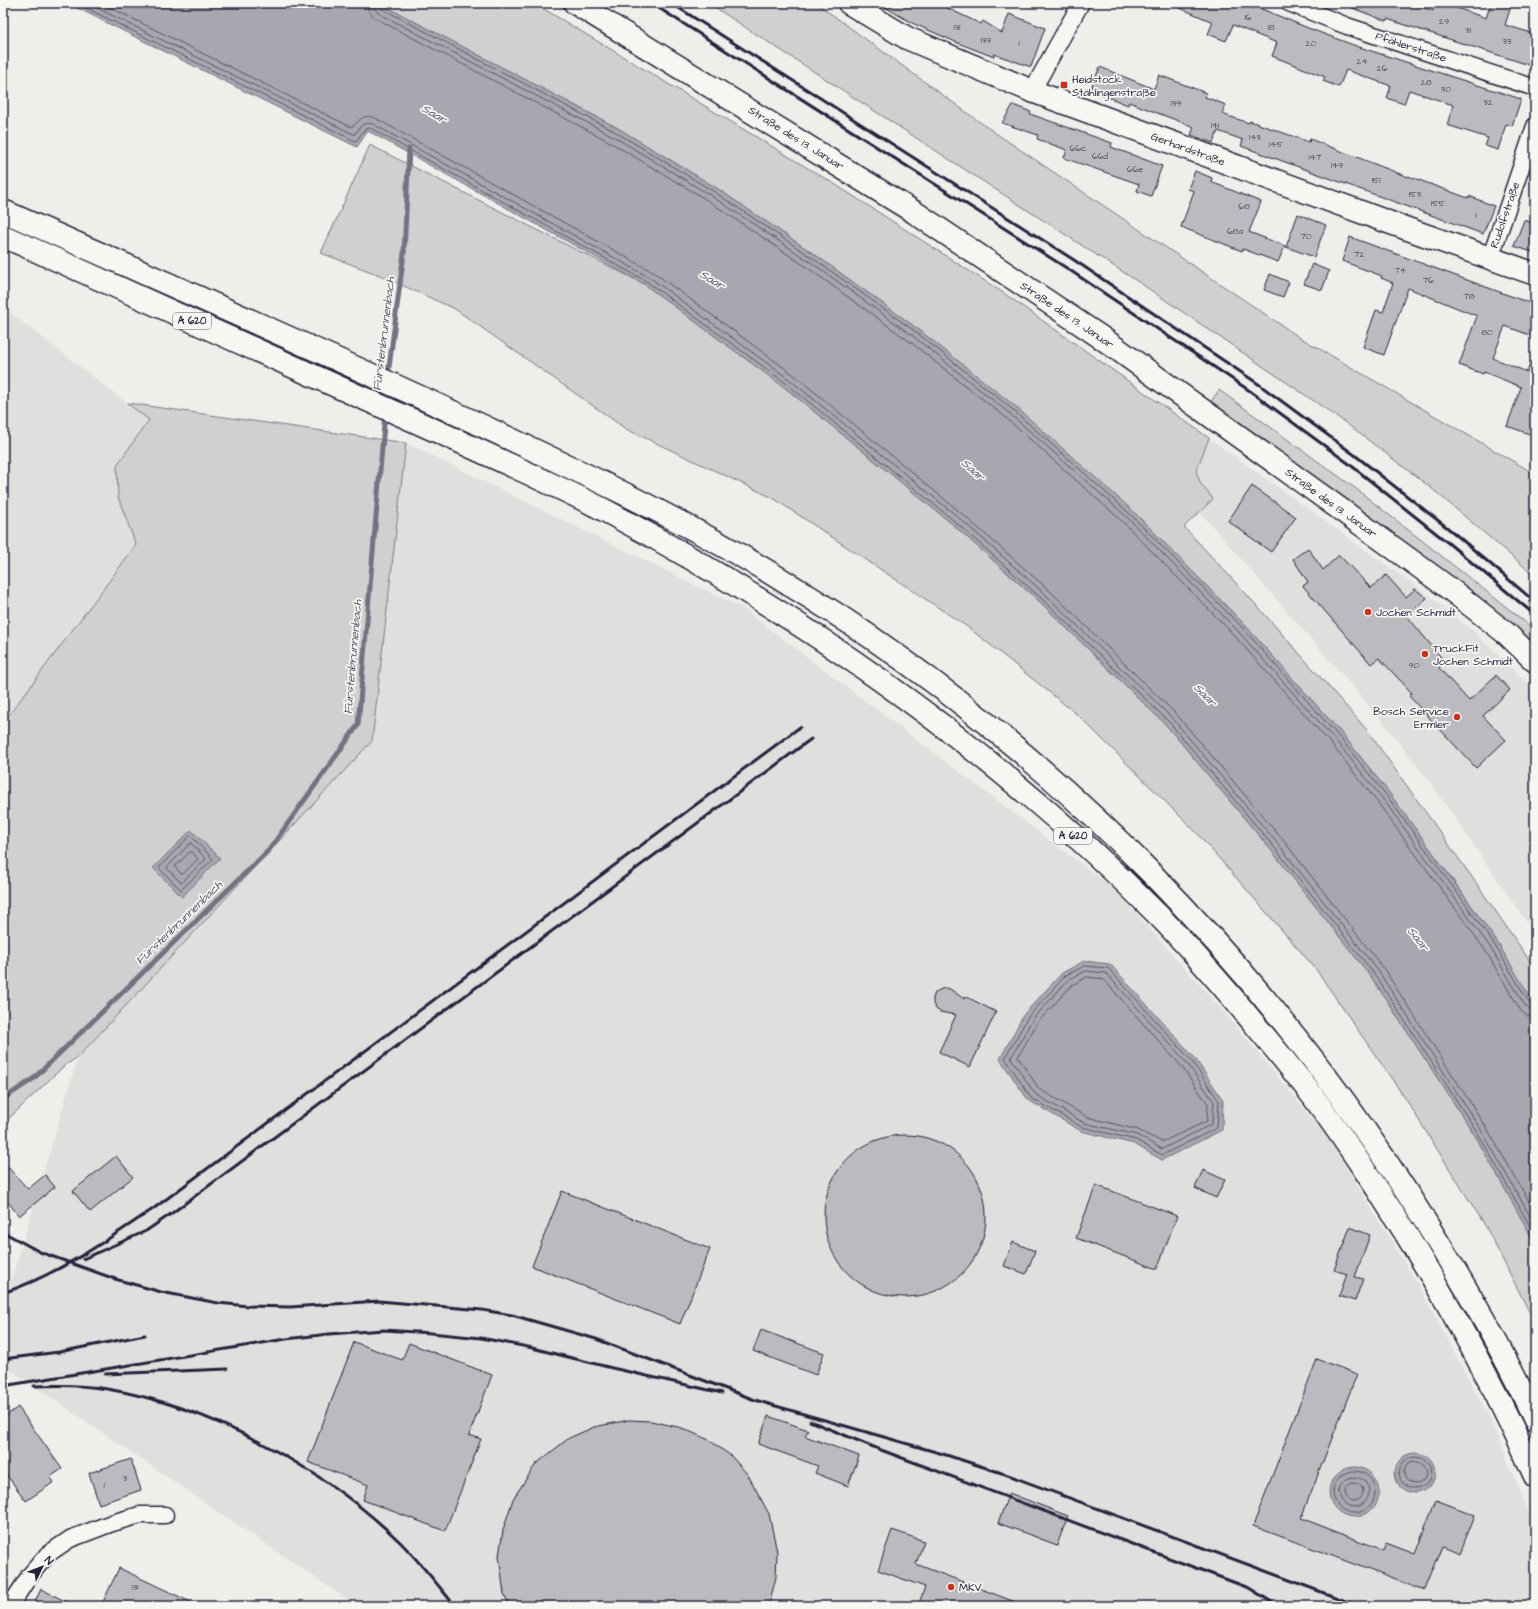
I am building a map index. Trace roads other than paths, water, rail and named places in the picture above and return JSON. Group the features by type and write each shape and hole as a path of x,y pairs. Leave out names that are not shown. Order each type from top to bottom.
{"main road":[{"name":"Straße des 13. Januar","path":"575,3 852,173 1095,334 1334,504 1450,589 1507,634 1535,661"},
{"name":"Gerhardstraße","path":"849,3 907,38 1032,91 1490,259 1535,274"},
{"path":"3,204 30,223"},
{"name":"A 620","path":"3,211 412,394 614,489 777,576 863,631 936,682 1047,774 1119,842 1179,904 1261,996 1333,1085 1376,1144 1423,1217 1463,1284 1492,1336 1535,1420"},
{"name":"A 620","path":"10,240 403,415 601,508 759,598 847,656 933,718 1032,797 1163,920 1208,970 1311,1093 1402,1227 1444,1295 1507,1413 1535,1476"}],"street":[{"path":"1032,91 1081,3"},
{"name":"Pfählerstraße","path":"1289,3 1347,26 1535,88"},
{"name":"Rudolfstraße","path":"1490,259 1535,126"},
{"path":"10,1606 30,1575 48,1554 70,1539 112,1523 140,1515 165,1515"}],"water":[{"name":"Saar","path":"67,3 379,3 616,127 715,187 817,256 918,329 1015,406 1133,511 1243,623 1343,735 1390,794 1497,942 1535,1005 1535,1243 1476,1137 1372,978 1271,850 1166,725 1040,602 951,523 784,387 644,284 368,131 357,147"},
{"path":"191,830 220,858 182,897 153,868"},
{"path":"1084,961 1110,964 1194,1057 1223,1100 1222,1130 1162,1160 1134,1144 1081,1131 1028,1100 1000,1059 1024,1014 1062,973"},
{"path":"1411,1453 1419,1453 1426,1456 1432,1462 1435,1473 1432,1484 1426,1490 1419,1493 1411,1493 1404,1490 1398,1484 1395,1477 1395,1469 1398,1462 1404,1456"},
{"path":"1354,1467 1363,1469 1374,1478 1379,1492 1377,1501 1368,1512 1354,1517 1345,1515 1334,1506 1329,1492 1331,1483 1340,1472"}],"waterway":[{"name":"Fürstenbrunnenbach","path":"388,375 404,253 409,149"},
{"name":"Fürstenbrunnenbach","path":"3,1099 33,1079 269,850 358,725 385,413"}],"railway":[{"path":"651,3 1068,269 1250,391 1348,463 1535,615"},
{"path":"671,3 1074,260 1257,383 1356,456 1454,533 1535,602"},
{"path":"3,1293 23,1286 62,1267 99,1245 153,1209 800,727"},
{"path":"83,1259 146,1231 168,1216 811,739"},
{"path":"3,1232 40,1252 115,1279 161,1292 218,1303 248,1306 290,1307 379,1301 482,1310 512,1315 596,1339 755,1400 943,1454 1005,1474 1359,1606"},
{"path":"3,1386 286,1339 384,1330 481,1338 528,1347 722,1393"},
{"path":"3,1359 59,1352 145,1335"},
{"path":"105,1374 227,1369"},
{"path":"34,1386 62,1385 89,1387 146,1397 186,1410 264,1444 337,1490 370,1515 400,1542 455,1606"},
{"path":"810,1421 881,1450 1249,1588 1278,1606"}],"place":[{"name":"Heidstock Stählingenstraße","path":"1064,85"},
{"name":"Jochen Schmidt","path":"1368,612"},
{"name":"TruckFit Jochen Schmidt","path":"1425,654"},
{"name":"Bosch Service Ermler","path":"1457,717"},
{"name":"MKV","path":"951,1587"}]}
